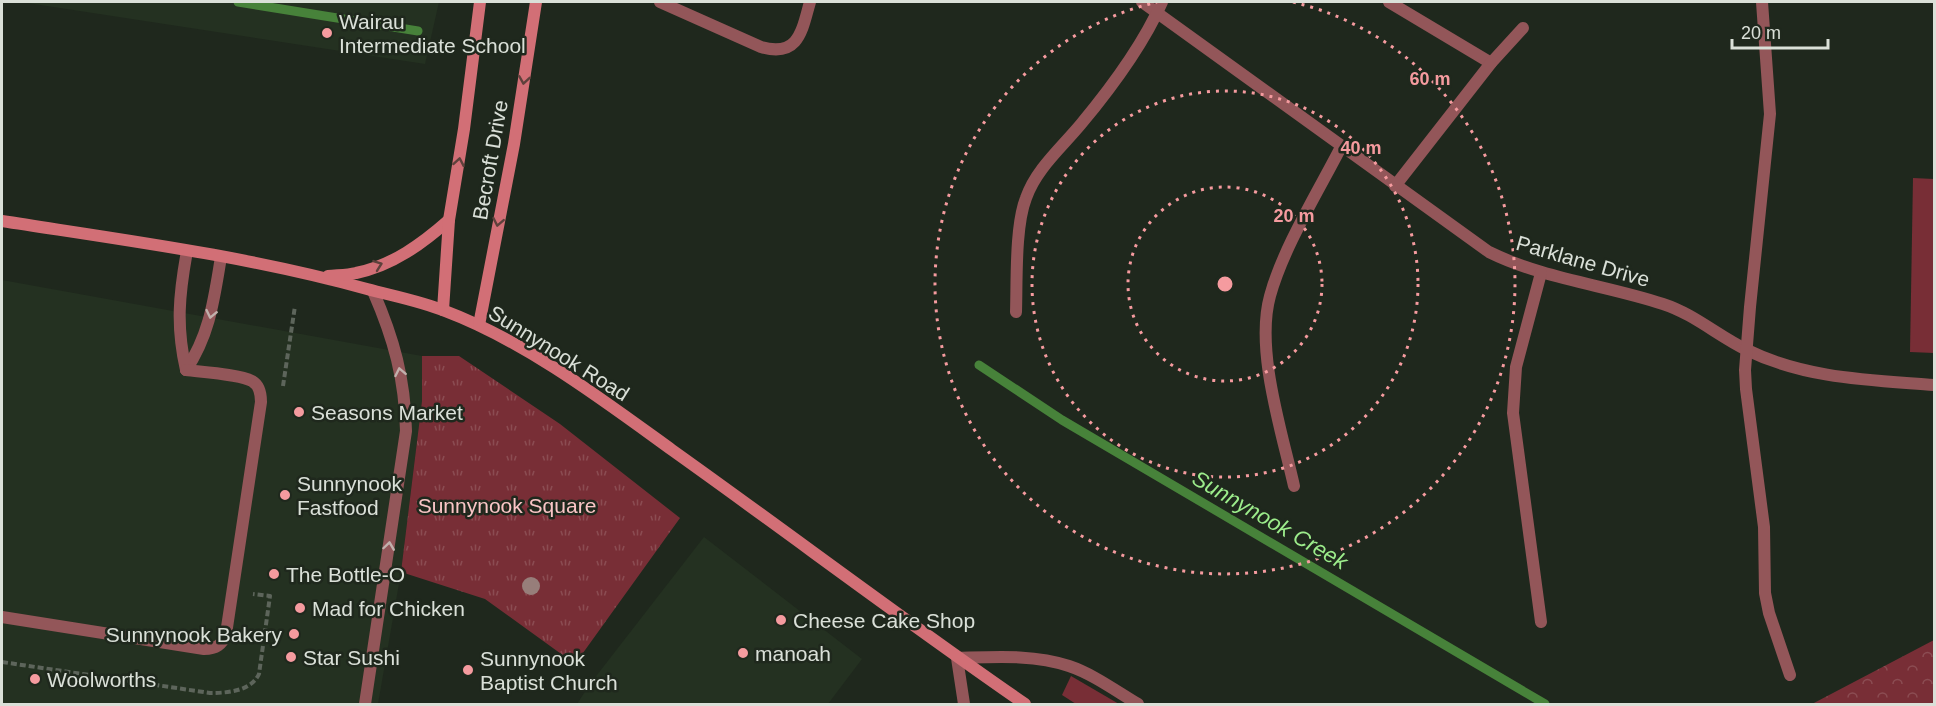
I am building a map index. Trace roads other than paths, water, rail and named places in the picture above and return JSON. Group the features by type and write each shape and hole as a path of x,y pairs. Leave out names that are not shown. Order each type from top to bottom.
{"main road":[{"name":"Becroft Drive","path":"443,310 449,220 464,129 480,2"},
{"name":"Becroft Drive","path":"479,325 514,144 536,2"},
{"path":"321,277 357,273 389,261 410,250 449,220"},
{"name":"Sunnynook Road","path":"2,221 187,251 321,277 443,310 479,325 513,343 597,396 1025,705"}],"street":[{"path":"660,2 761,47 777,51 792,45 797,40 810,2"},
{"name":"Parklane Drive","path":"1142,2 1160,7 1341,147 1489,252 1541,273 1663,304 1686,313 1747,350 1805,371 1843,378 1935,385"},
{"path":"1389,2 1491,63"},
{"path":"1762,2 1770,114 1747,350 1746,390 1764,527 1765,593 1769,613 1790,675"},
{"path":"1016,312 1020,227 1028,193 1038,175 1082,123 1140,44 1160,7"},
{"path":"1395,186 1491,63 1523,28"},
{"path":"1294,486 1270,379 1266,322 1269,297 1288,250 1341,147"},
{"path":"186,370 180,342 179,317 187,251"},
{"path":"186,370 203,342 210,321 221,257"},
{"path":"1541,273 1516,367 1513,413 1541,622"},
{"path":"365,705 406,431 405,399 394,345 373,291"},
{"path":"2,618 204,649 212,649 223,641 226,634 260,413 261,392 253,381 243,378 186,370"},
{"path":"964,705 957,658 1001,657 1044,660 1069,666 1138,705"}],"waterway":[{"path":"238,2 418,31"},
{"name":"Sunnynook Creek","path":"979,365 1062,420 1545,704"}],"place":[{"name":"Wairau Intermediate School","path":"327,33"},
{"name":"Seasons Market","path":"299,412"},
{"name":"Sunnynook Fastfood","path":"285,495"},
{"name":"The Bottle-O","path":"274,574"},
{"name":"Mad for Chicken","path":"300,608"},
{"name":"Cheese Cake Shop","path":"781,620"},
{"name":"Sunnynook Bakery","path":"294,634"},
{"name":"manoah","path":"743,653"},
{"name":"Star Sushi","path":"291,657"},
{"name":"Sunnynook Baptist Church","path":"468,670"},
{"name":"Woolworths","path":"35,679"}],"park label":[{"name":"Sunnynook Square","path":"507,505"}]}
